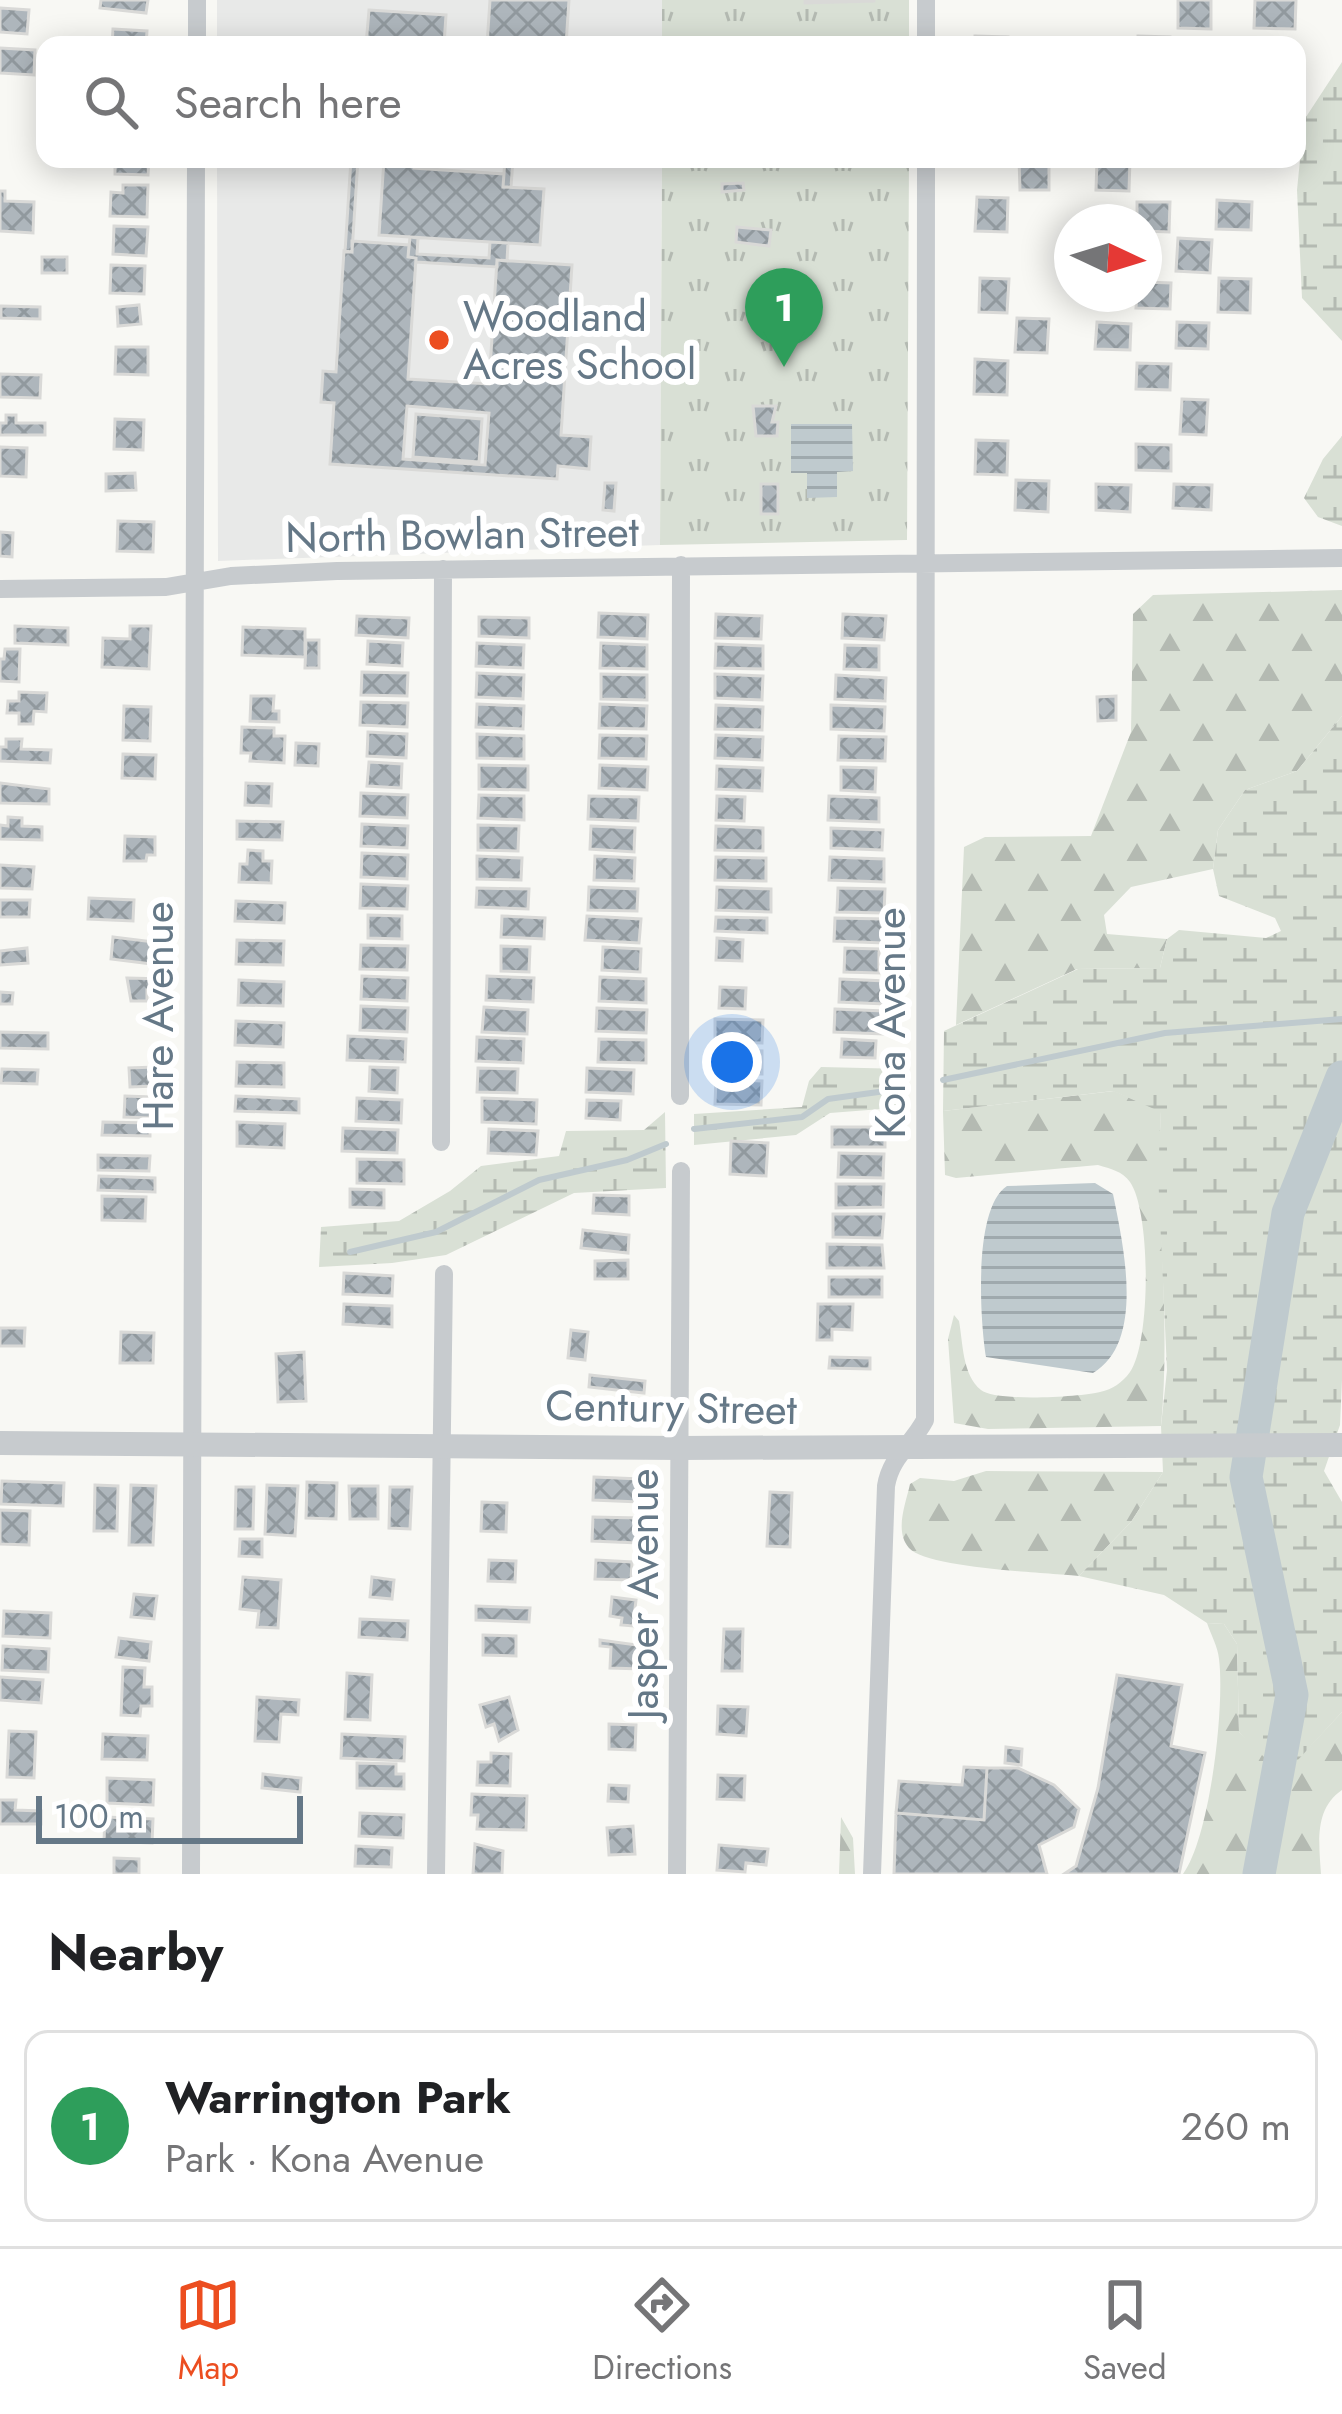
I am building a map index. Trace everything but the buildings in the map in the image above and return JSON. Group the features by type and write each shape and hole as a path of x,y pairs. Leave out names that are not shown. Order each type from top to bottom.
{"street":[{"path":"197,0 197,36"},
{"path":"926,0 926,36"},
{"name":"Hare Avenue","path":"191,1874 196,168"},
{"name":"Kona Avenue","path":"872,1874 886,1486 889,1466 925,1420 926,168"},
{"name":"North Bowlan Street","path":"0,589 166,587 231,576 443,568 1342,557"},
{"path":"680,1096 681,565"},
{"path":"440,1142 443,568"},
{"name":"Jasper Avenue","path":"677,1874 680,1171"},
{"path":"436,1874 444,1274"},
{"name":"Century Street","path":"0,1443 680,1448 1340,1445"}],"shaded area":[{"path":"217,0 662,0 662,36 217,36"},
{"name":"Woodland Acres School","path":"217,168 662,168 660,545 218,561"},
{"path":"791,424 852,424 853,471 837,472 837,497 807,498 807,473 791,473"},
{"path":"1095,1183 1113,1194 1125,1264 1125,1316 1109,1358 1093,1373 986,1357 982,1266 996,1198 1007,1186"}],"green space":[{"path":"662,0 909,0 909,36 662,36"},
{"path":"1342,62 1342,341 1302,298 1297,190 1299,168 1306,168 1306,117"},
{"path":"662,168 909,168 907,540 660,545"},
{"path":"1342,436 1342,526 1318,517 1304,498 1323,459"},
{"path":"1342,590 1342,716 1297,771 1245,790 1218,830 1213,869 1131,887 1104,915 1107,934 1167,939 1160,968 1077,969 956,1025 964,847 985,837 1091,836 1131,732 1133,614 1153,595"},
{"path":"1342,716 1342,1380 1340,1425 1324,1471 1342,1502 1342,1712 1286,1773 1278,1771 1239,1732 1237,1644 1224,1624 1207,1623 1164,1595 1079,1576 1131,1522 1163,1472 1161,1426 1167,1370 1158,1173 1161,1112 1113,1091 943,1111 944,1031 1078,969 1160,968 1167,939 1179,930 1266,938 1281,931 1275,918 1219,896 1213,869 1218,830 1245,790 1297,771"},
{"path":"821,1067 907,1069 907,1107 830,1113 796,1135 694,1145 694,1114 802,1107 809,1081"},
{"path":"1114,1091 1161,1111 1165,1348 1161,1426 988,1429 954,1423 948,1339 954,1315 970,1376 989,1394 1075,1395 1105,1391 1124,1379 1142,1334 1145,1247 1137,1198 1127,1178 1112,1169 1098,1165 956,1178 945,1175 943,1111"},
{"path":"665,1112 666,1188 574,1193 446,1255 319,1267 321,1227 399,1221 481,1166 559,1156 566,1131 644,1130"},
{"path":"986,1471 1163,1472 1131,1522 1079,1576 962,1565 909,1548 902,1525 910,1484 920,1478 954,1481"},
{"path":"1207,1623 1224,1624 1237,1644 1239,1732 1285,1773 1342,1712 1342,1790 1323,1817 1321,1874 1183,1874 1201,1831 1217,1738 1219,1659"},
{"path":"841,1817 853,1838 855,1874 839,1874"}],"waterway":[{"path":"943,1080 1165,1033 1342,1019"},
{"path":"1259,1874 1292,1695 1246,1477 1288,1213 1342,1077"},
{"path":"694,1129 802,1117 828,1099 907,1088"},
{"path":"350,1252 436,1232 539,1180 627,1160 666,1144"}],"place":[{"name":"Woodland Acres School","path":"439,340"},
{"name":"Warrington Park","path":"784,367"}]}
